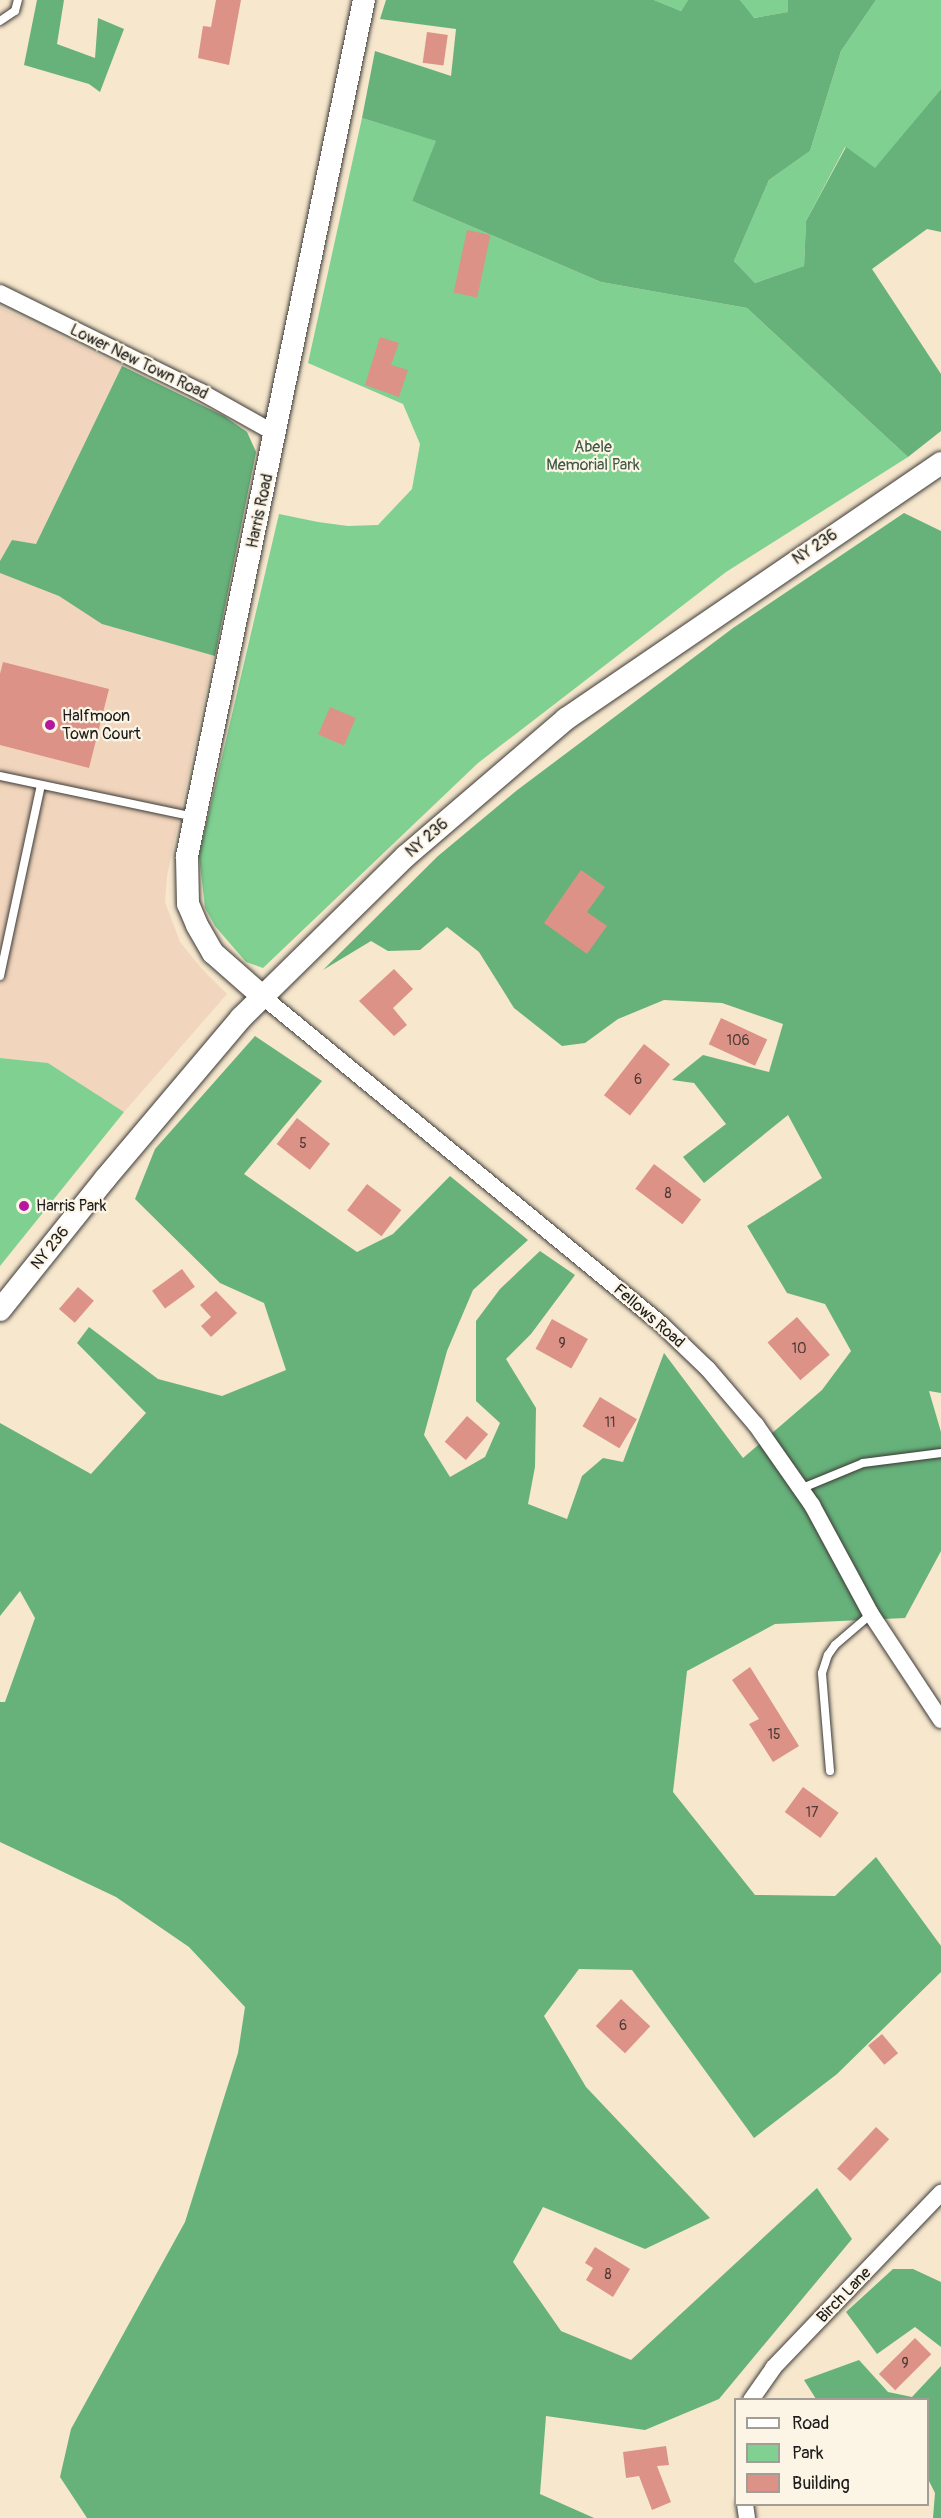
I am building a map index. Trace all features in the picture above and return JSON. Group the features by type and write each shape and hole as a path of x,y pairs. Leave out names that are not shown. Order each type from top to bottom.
{"main road":[{"name":"Harris Road","path":"262,996 213,953 188,904 187,856 364,0"},
{"name":"NY 236","path":"0,1310 105,1179 262,996 406,856 566,719 941,463"}],"street":[{"name":"Lower New Town Road","path":"0,293 201,392 276,434"},
{"name":"Fellows Road","path":"262,996 661,1324 708,1369 756,1425 800,1489 871,1614 941,1720"},
{"name":"Birch Lane","path":"752,2398 773,2368 941,2193"}],"lane":[{"path":"0,21 15,11 18,0"},
{"path":"0,776 195,817"},
{"path":"0,976 40,785"},
{"path":"800,1489 863,1463 941,1453"},
{"path":"830,1771 822,1673 828,1655 835,1645 871,1614"}],"shaded area":[{"path":"0,307 224,416 247,432 256,452 167,876 165,902 180,942 227,994 124,1112 48,1063 0,1058"}],"green space":[{"path":"37,0 64,0 57,44 95,58 98,18 124,29 100,92 89,84 24,65"},
{"path":"386,0 654,0 681,11 688,0 740,0 754,18 788,12 788,0 876,0 841,51 810,151 769,180 734,261 755,283 804,266 806,221 846,147 875,168 941,89 941,232 927,229 872,269 941,374 941,431 908,457 747,308 601,282 412,201 436,141 362,118 375,51 451,76 456,29 380,19"},
{"path":"654,0 688,0 681,11"},
{"path":"740,0 788,0 789,12 753,18"},
{"path":"876,0 941,0 941,89 875,169 845,147 806,221 804,266 755,283 734,261 769,180 810,151 841,51"},
{"name":"Abele Memorial Park","path":"362,118 437,141 412,201 601,282 747,308 908,457 726,572 478,763 263,968 246,962 215,926 205,908 199,855 279,514 348,526 378,525 412,489 420,444 403,404 308,363"},
{"path":"122,366 224,416 247,432 256,452 215,656 102,624 59,596 0,573 0,561 12,540 36,544"},
{"path":"904,513 941,531 941,1393 929,1391 941,1432 941,1551 905,1618 775,1624 687,1671 673,1792 755,1895 835,1896 876,1857 941,1946 941,1972 837,2074 754,2138 632,1970 579,1969 544,2016 586,2087 710,2218 645,2249 543,2207 513,2262 561,2331 631,2360 817,2188 852,2239 719,2399 645,2430 546,2416 540,2494 594,2518 87,2518 60,2477 71,2429 185,2222 238,2053 245,2007 189,1947 116,1897 0,1842 0,1702 5,1702 35,1618 20,1591 0,1616 0,1423 91,1474 146,1413 77,1343 89,1327 158,1379 222,1396 286,1370 264,1303 220,1283 135,1199 155,1149 255,1036 322,1081 244,1174 357,1252 393,1234 450,1176 528,1240 473,1290 447,1351 424,1435 450,1477 485,1457 500,1423 476,1401 476,1321 500,1289 540,1251 575,1275 531,1334 506,1359 536,1408 535,1467 528,1504 567,1519 582,1476 603,1458 623,1462 664,1353 743,1458 822,1390 851,1351 825,1304 787,1293 747,1226 822,1178 788,1115 704,1183 683,1157 726,1124 694,1083 672,1080 703,1055 769,1072 783,1024 722,1003 664,1000 618,1019 585,1043 562,1046 514,1008 479,952 447,927 420,950 388,951 371,941 323,970 438,856 516,791 733,628"},
{"name":"Harris Park","path":"0,1058 48,1063 124,1112 0,1266"},
{"path":"893,2269 913,2269 941,2282 941,2347 915,2327 877,2354 846,2312"},
{"path":"859,2360 888,2392 912,2397 941,2366 941,2518 933,2518 935,2493 929,2481 929,2398 815,2398 804,2380"}],"building":[{"path":"216,0 241,0 229,65 198,58 203,26 211,27"},
{"path":"427,32 448,35 443,66 423,63"},
{"path":"467,230 490,235 477,298 454,293"},
{"path":"380,337 399,343 391,365 408,370 399,397 365,385"},
{"name":"Halfmoon Town Court","path":"3,662 109,689 89,768 0,745 0,674"},
{"path":"330,707 356,718 344,746 318,735"},
{"path":"581,870 605,887 587,912 607,926 587,954 544,923"},
{"path":"394,969 413,989 393,1008 407,1025 394,1036 359,1001"},
{"path":"721,1018 767,1040 755,1066 709,1044"},
{"path":"644,1044 670,1064 630,1116 604,1095"},
{"path":"297,1118 330,1144 310,1170 277,1144"},
{"path":"654,1164 701,1200 682,1224 635,1189"},
{"path":"367,1184 401,1210 381,1236 347,1210"},
{"path":"182,1269 195,1287 165,1309 152,1291"},
{"path":"78,1287 94,1301 75,1323 59,1309"},
{"path":"216,1291 237,1313 211,1337 201,1326 211,1317 200,1305"},
{"path":"797,1317 830,1355 800,1380 768,1343"},
{"path":"552,1319 588,1339 571,1369 536,1349"},
{"path":"600,1397 637,1419 619,1448 582,1426"},
{"path":"467,1416 488,1434 466,1460 445,1442"},
{"path":"750,1667 799,1746 773,1762 749,1724 759,1719 732,1680"},
{"path":"803,1787 839,1813 820,1838 785,1812"},
{"path":"621,1999 650,2026 625,2053 596,2026"},
{"path":"882,2034 898,2053 884,2065 868,2046"},
{"path":"876,2127 889,2139 850,2181 837,2169"},
{"path":"595,2247 630,2269 613,2297 586,2280 593,2268 585,2263"},
{"path":"915,2338 931,2354 895,2390 879,2374"},
{"path":"666,2446 669,2465 657,2466 671,2502 652,2510 639,2476 626,2478 623,2452"}],"place":[{"name":"Halfmoon Town Court","path":"50,725"},
{"name":"Harris Park","path":"24,1206"}]}
